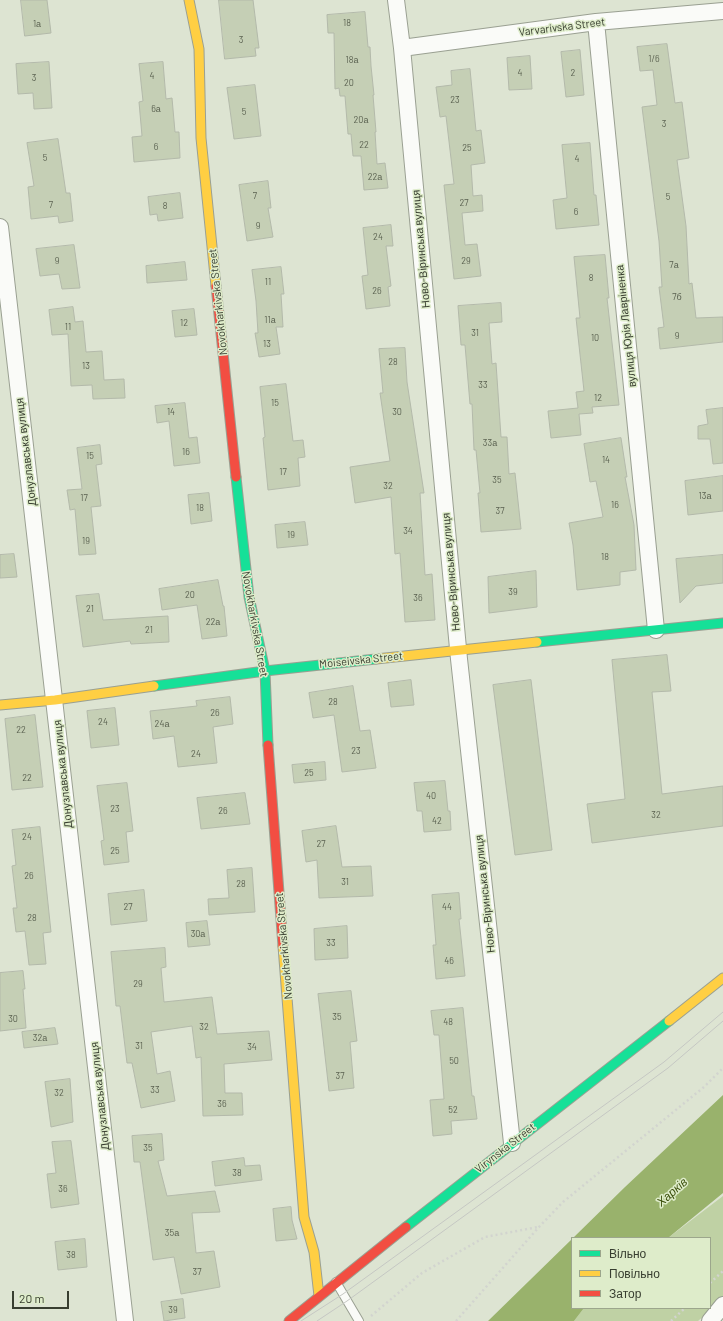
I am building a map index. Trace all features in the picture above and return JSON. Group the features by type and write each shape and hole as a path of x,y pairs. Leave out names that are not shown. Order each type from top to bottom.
{"street":[{"name":"Novokharkivska Street","path":"190,0 199,49 201,138 248,589 265,670 267,735 304,1217 314,1252 319,1296"},
{"name":"Ново-Віринська вулиця","path":"396,0 402,48 459,650 512,1144"},
{"name":"Varvarivska Street","path":"402,48 596,22 723,11"},
{"name":"вулиця Юрія Лавріненка","path":"596,22 656,630"},
{"name":"Донузлавська вулиця","path":"0,226 125,1321"},
{"name":"Moiseivska Street","path":"0,705 55,700 265,670 723,623"},
{"name":"Virynska Street","path":"289,1321 336,1282 723,978"},
{"path":"710,1321 723,1305"}],"lane":[{"path":"336,1282 359,1321"}],"path":[{"path":"456,1321 538,1227 563,1202 704,1087 723,1068"},
{"path":"370,1316 422,1272 485,1237 538,1227"},
{"path":"711,1282 723,1270"},
{"path":"671,1321 684,1309"}],"shaded area":[{"path":"723,1196 723,1299 698,1321 574,1321 583,1309 711,1309 711,1237 669,1237"}],"water":[{"name":"Харків","path":"723,1095 723,1193 669,1237 574,1237"},
{"path":"571,1240 571,1309 583,1309 574,1321 488,1321"}],"building":[{"path":"21,0 47,0 51,33 25,36"},
{"path":"219,0 253,0 259,48 255,48 256,56 225,59"},
{"path":"365,12 374,95 377,164 385,163 388,188 364,190 361,156 353,156 351,134 348,134 345,96 340,96 339,88 335,89 334,33 328,33 327,15"},
{"path":"667,44 675,103 682,102 689,158 677,160 686,226 689,284 692,283 696,318 723,317 723,342 660,349 658,328 664,327 659,287 662,287 659,241 642,107 657,105 653,70 640,71 637,47"},
{"path":"580,50 584,95 566,97 561,52"},
{"path":"530,56 532,89 509,90 507,58"},
{"path":"49,62 52,108 34,109 33,93 18,94 16,64"},
{"path":"163,62 166,99 172,98 175,132 179,132 180,158 134,162 132,137 142,136 139,102 143,101 139,64"},
{"path":"470,69 476,131 481,130 485,163 471,165 473,196 482,195 483,211 462,213 465,245 477,244 481,276 454,279 444,185 454,184 446,116 440,117 436,87 452,85 451,71"},
{"path":"255,85 261,136 234,139 227,88"},
{"path":"58,139 66,193 70,193 73,221 59,223 58,216 31,219 28,187 34,186 27,143"},
{"path":"590,143 594,195 596,195 599,225 556,229 553,200 567,198 562,145"},
{"path":"268,181 271,208 268,208 273,237 247,241 239,185"},
{"path":"180,193 183,218 158,221 157,214 150,215 148,197"},
{"path":"391,225 393,246 386,246 391,286 388,287 390,306 366,309 362,276 368,275 363,228"},
{"path":"74,245 80,288 62,289 59,274 40,276 36,249"},
{"path":"605,255 609,298 607,298 619,405 592,407 593,413 579,414 581,435 551,438 548,411 578,408 576,392 584,391 576,318 580,318 574,257"},
{"path":"185,262 187,280 147,283 146,266"},
{"path":"281,267 284,294 281,294 283,327 276,327 280,354 259,357 255,333 258,333 252,270"},
{"path":"501,303 502,322 489,323 492,364 496,363 501,437 507,437 509,474 515,473 521,529 481,532 478,493 480,493 476,450 474,450 472,404 470,404 465,345 461,345 458,306"},
{"path":"73,307 75,322 83,321 86,352 102,351 104,380 124,379 125,398 93,399 92,385 71,386 68,334 52,335 49,310"},
{"path":"194,309 197,335 175,337 172,311"},
{"path":"405,348 407,382 424,493 420,493 425,575 432,574 435,620 405,622 400,553 395,554 391,497 355,503 350,467 390,461 380,393 383,393 379,349"},
{"path":"286,384 293,441 303,440 305,457 298,458 300,486 268,490 260,387"},
{"path":"185,403 189,438 197,437 200,463 174,466 169,421 157,423 155,406"},
{"path":"723,408 723,463 713,464 710,439 698,439 698,426 708,424 706,410"},
{"path":"621,438 627,477 625,477 634,525 636,570 620,572 620,585 577,590 573,545 569,523 603,517 596,481 590,482 584,444"},
{"path":"100,445 102,464 96,465 101,506 91,507 96,554 79,555 75,509 70,510 67,490 82,489 77,448"},
{"path":"723,476 723,511 688,515 685,481"},
{"path":"209,493 212,521 191,524 188,495"},
{"path":"305,522 308,545 277,548 275,525"},
{"path":"14,554 17,577 0,578 0,555"},
{"path":"723,555 723,583 696,586 680,603 676,559"},
{"path":"536,571 537,607 489,613 488,577"},
{"path":"218,580 224,606 227,636 202,639 197,605 162,610 159,589"},
{"path":"99,594 103,620 168,616 169,642 131,644 130,641 83,647 76,596"},
{"path":"667,655 671,691 652,692 662,794 723,786 723,826 592,843 587,804 625,799 612,660"},
{"path":"411,680 414,705 391,707 388,683"},
{"path":"531,680 552,850 515,855 493,685"},
{"path":"353,686 360,731 370,730 376,768 342,772 334,715 313,718 309,693"},
{"path":"230,697 233,724 213,727 217,763 178,767 174,736 153,739 150,711 197,706 196,701"},
{"path":"115,708 119,745 91,748 87,711"},
{"path":"35,715 43,787 12,790 5,719"},
{"path":"325,762 326,780 294,783 292,765"},
{"path":"445,781 448,811 450,811 451,830 424,832 422,811 417,811 414,783"},
{"path":"127,783 133,831 126,832 129,862 104,865 101,841 104,840 97,786"},
{"path":"245,793 250,824 201,829 197,798"},
{"path":"336,826 342,867 371,866 373,896 319,898 317,860 306,862 302,831"},
{"path":"40,827 51,932 43,933 46,964 29,965 25,931 16,932 13,908 17,908 12,866 16,865 12,830"},
{"path":"252,868 255,912 209,915 208,899 229,898 227,870"},
{"path":"144,890 147,921 111,925 108,894"},
{"path":"459,893 461,919 459,919 465,976 436,979 433,945 436,945 432,895"},
{"path":"207,921 210,945 188,947 186,923"},
{"path":"347,926 348,958 315,960 314,929"},
{"path":"165,948 166,967 161,968 164,1002 212,997 217,1034 269,1031 272,1060 224,1064 225,1093 242,1093 243,1115 203,1116 201,1057 196,1058 192,1026 151,1032 157,1074 170,1071 175,1101 141,1108 132,1063 127,1063 120,1006 116,1006 111,952"},
{"path":"23,971 26,1028 0,1031 0,973"},
{"path":"351,991 357,1041 350,1042 354,1088 329,1091 318,994"},
{"path":"463,1008 472,1096 474,1096 477,1119 451,1121 452,1134 433,1136 430,1100 444,1099 439,1035 434,1035 431,1011"},
{"path":"55,1028 58,1044 24,1048 22,1032"},
{"path":"70,1079 73,1122 51,1127 45,1082"},
{"path":"162,1134 164,1160 158,1161 167,1196 215,1191 220,1212 192,1213 196,1253 214,1251 220,1287 181,1294 174,1257 153,1260 140,1162 134,1162 132,1136"},
{"path":"71,1141 79,1204 51,1208 47,1174 56,1173 52,1142"},
{"path":"244,1158 245,1166 260,1165 262,1180 215,1186 212,1162"},
{"path":"291,1207 292,1220 297,1239 276,1241 273,1209"},
{"path":"85,1239 87,1267 58,1270 55,1242"},
{"path":"183,1299 185,1318 164,1321 161,1302"}],"tram line":[{"path":"301,1321 343,1294 664,1062 723,1012"},
{"path":"317,1321 347,1301 668,1068 723,1021"}],"traffic: fast":[{"path":"236,477 249,597 265,671 268,745"},
{"path":"537,642 723,623"},
{"path":"154,686 265,671 376,659"},
{"path":"406,1227 669,1021"}],"traffic: slow":[{"path":"189,0 199,49 201,138 216,286"},
{"path":"376,659 537,642"},
{"path":"0,705 55,700 154,686"},
{"path":"283,946 304,1217 314,1252 319,1296"},
{"path":"669,1021 723,978"}],"traffic: jam":[{"path":"216,286 236,477"},
{"path":"268,745 283,946"},
{"path":"289,1321 406,1227"}]}
